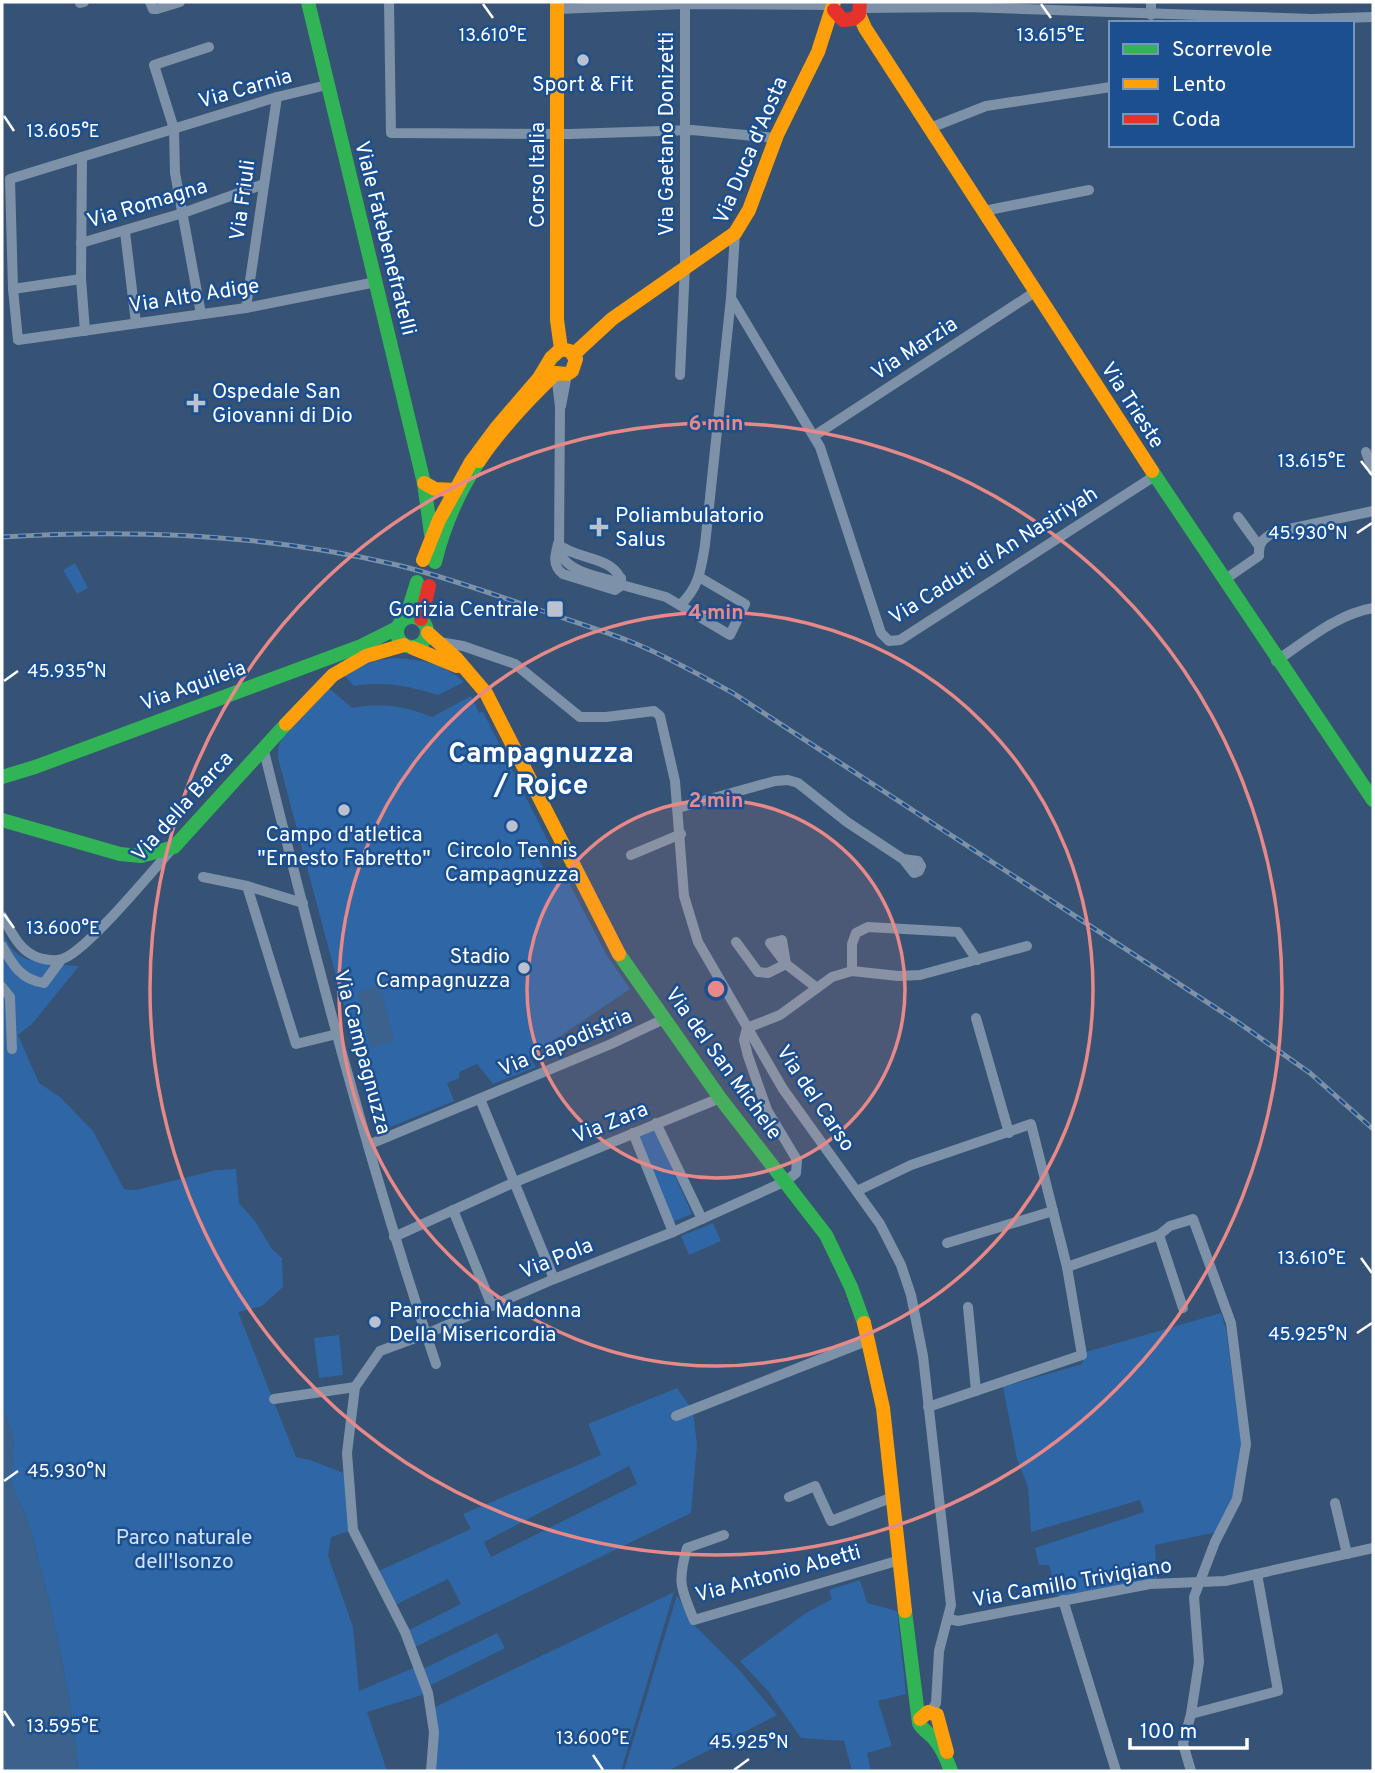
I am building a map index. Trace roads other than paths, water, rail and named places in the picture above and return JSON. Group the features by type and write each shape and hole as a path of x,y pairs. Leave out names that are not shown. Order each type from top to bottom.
{"main road":[{"name":"Viale Fatebenefratelli","path":"308,2 424,483 431,534"},
{"name":"Corso Italia","path":"557,5 557,320 567,350"},
{"name":"Via Trieste","path":"847,13 930,128 1153,477 1373,800"},
{"name":"Via Duca d'Aosta","path":"735,233 754,204 776,138 847,13"},
{"path":"558,369 553,354 585,341 608,325 612,318 735,233"},
{"path":"558,369 502,429 470,478 429,561 431,534 456,490 497,428 532,387 558,369 575,365 567,350"},
{"path":"424,483 435,489 456,490"},
{"path":"423,584 408,622 398,638 408,646 433,638"},
{"name":"Via del San Michele","path":"408,622 426,625 433,638 468,671 486,693 614,945 720,1098 826,1235 851,1287 869,1340 883,1408 915,1689 931,1720 942,1729 947,1767"},
{"name":"Via Aquileia","path":"2,777 361,646 408,622"},
{"name":"Via del San Michele","path":"408,646 468,671"},
{"name":"Via della Barca","path":"174,847 263,747 333,675 366,656 408,646"},
{"path":"2,820 120,854 141,856 174,847"}],"street":[{"path":"150,2 153,9 157,9 180,2"},
{"path":"389,2 391,134 685,131 776,138"},
{"path":"1151,2 1151,15"},
{"path":"557,5 685,3 847,13 967,7 1312,19 1373,17"},
{"name":"Via Gaetano Donizetti","path":"680,375 685,266 685,3"},
{"name":"Via Carnia","path":"174,129 154,65 209,47"},
{"name":"Via Carnia","path":"13,289 10,179 277,97 327,85"},
{"path":"930,128 986,106 1109,87"},
{"name":"Via Friuli","path":"246,308 277,97"},
{"path":"174,129 175,173 201,314"},
{"path":"82,157 81,279 85,331"},
{"name":"Via Romagna","path":"81,243 125,232 264,184"},
{"path":"984,211 1089,190"},
{"path":"125,232 136,323"},
{"name":"Via Duca d'Aosta","path":"699,577 705,545 731,298 735,233"},
{"path":"13,289 81,279"},
{"name":"Via Alto Adige","path":"13,289 18,340 246,308 376,282"},
{"name":"Via Marzia","path":"814,436 1035,292"},
{"name":"Via Caduti di An Nasiriyah","path":"731,298 825,458 881,633 890,640 900,640 1153,477"},
{"path":"558,369 557,393 560,407"},
{"path":"558,369 558,544 563,559 572,567 666,597 730,635 745,604 699,577 691,596 680,605"},
{"path":"531,396 542,392 557,393"},
{"path":"1367,452 1373,471"},
{"path":"1224,580 1259,556 1259,546 1265,537 1275,532 1373,511"},
{"path":"1238,517 1259,546"},
{"path":"1276,661 1337,621 1373,608"},
{"name":"Via del Carso","path":"433,638 515,664 580,717 606,717 654,711 658,713 675,781 684,896 695,935 783,1089 888,1238 911,1295 923,1356 951,1605 939,1651 938,1694 941,1712 931,1720"},
{"name":"Via Campagnuzza","path":"263,747 368,1145 394,1237 436,1364"},
{"path":"678,808 775,781 788,780 799,783 847,822 903,859"},
{"path":"631,855 681,836"},
{"name":"Via della Barca","path":"2,946 15,968 29,981 44,983 61,960 77,951 92,937 174,847"},
{"path":"203,877 247,886 303,903"},
{"path":"247,886 296,1044 337,1034"},
{"path":"2,916 18,943 32,955 61,960"},
{"path":"852,971 852,944 856,933 868,927 958,932 977,960"},
{"path":"736,942 758,972 768,973 786,964 817,988"},
{"path":"786,1181 796,1173 797,1160 768,1110 748,1056 744,1040 747,1028 780,1015 832,977 852,971 898,976 920,975 1027,946"},
{"path":"2,986 10,997 12,1049"},
{"path":"976,1018 1009,1133"},
{"name":"Via Capodistria","path":"368,1145 611,1044 664,1019"},
{"name":"Via Zara","path":"394,1237 515,1182 720,1098"},
{"name":"Via Capodistria","path":"480,1099 515,1182"},
{"path":"656,1123 702,1219"},
{"path":"857,1191 911,1165 1031,1124 1067,1267 1082,1355 928,1407"},
{"path":"633,1133 673,1232"},
{"name":"Via Pola","path":"431,1771 434,1732 428,1693 405,1632 353,1530 347,1453 355,1387 380,1351 673,1232 786,1181"},
{"path":"515,1182 554,1279"},
{"path":"453,1210 492,1306"},
{"path":"947,1243 1053,1211"},
{"name":"Via Camillo Trivigiano","path":"1159,1235 1170,1226 1193,1219 1231,1323 1246,1444 1237,1499 1215,1542 1202,1582"},
{"path":"1067,1267 1159,1235 1183,1308"},
{"path":"968,1307 975,1391"},
{"path":"676,1416 869,1340"},
{"path":"275,1399 355,1387"},
{"path":"789,1497 815,1486 831,1521 893,1497"},
{"path":"1335,1503 1347,1554"},
{"name":"Via Antonio Abetti","path":"724,1535 687,1548 681,1567 680,1586 694,1620 900,1560"},
{"name":"Via Camillo Trivigiano","path":"949,1619 958,1621 1150,1584 1225,1580 1373,1548"},
{"path":"1191,1714 1278,1690 1257,1574"},
{"path":"1191,1771 1183,1744 1191,1714 1199,1662 1194,1597 1202,1582"},
{"path":"1063,1600 1116,1771"}],"railway":[{"path":"2,537 151,534 299,546 397,565 449,579 642,647 733,693 1239,1023 1310,1073 1373,1129"}],"place":[{"name":"Sport & Fit","path":"583,60"},
{"name":"Ospedale San Giovanni di Dio","path":"196,403"},
{"name":"Poliambulatorio Salus","path":"599,527"},
{"name":"Gorizia Centrale","path":"555,609"},
{"name":"Campo d'atletica \"Ernesto Fabretto\"","path":"344,810"},
{"name":"Circolo Tennis Campagnuzza","path":"512,826"},
{"name":"Stadio Campagnuzza","path":"524,968"},
{"name":"Parrocchia Madonna Della Misericordia","path":"375,1322"}],"district":[{"name":"Campagnuzza / Rojce","path":"541,768"}],"park label":[{"name":"Parco naturale dell'Isonzo","path":"184,1549"}]}
